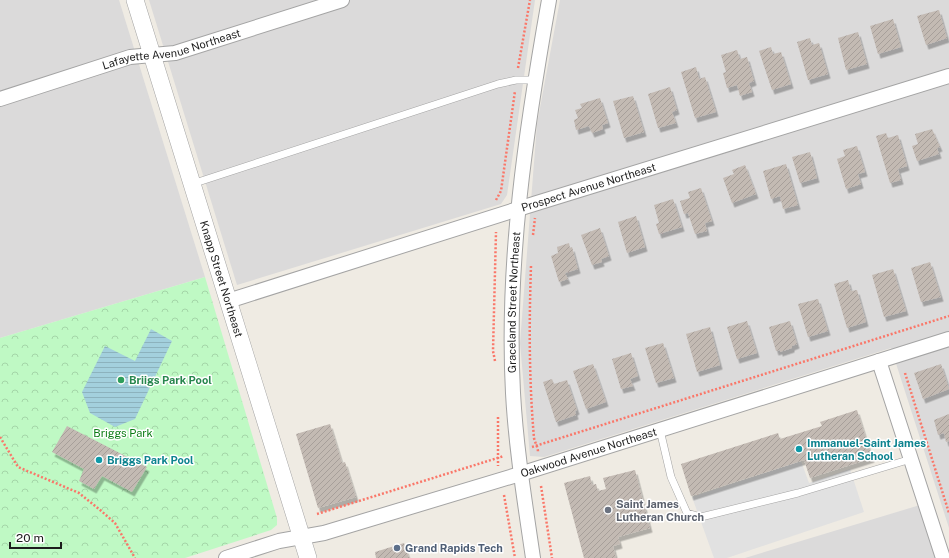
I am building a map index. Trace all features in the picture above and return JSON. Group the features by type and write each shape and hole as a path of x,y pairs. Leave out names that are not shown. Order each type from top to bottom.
{"street":[{"name":"Knapp Street Northeast","path":"135,0 308,558"},
{"name":"Lafayette Avenue Northeast","path":"0,99 130,57 175,53 342,0"},
{"name":"Graceland Street Northeast","path":"533,558 520,474 513,393 512,292 519,209 535,80 549,0"},
{"name":"Prospect Avenue Northeast","path":"228,301 537,203 949,76"},
{"name":"Oakwood Avenue Northeast","path":"226,558 279,541 324,533 540,468 949,339"},
{"path":"879,361 943,558"}],"lane":[{"path":"192,184 498,84 516,80 535,80"},
{"path":"660,430 671,477 687,513 701,517 798,493 911,459"}],"path":[{"path":"533,237 537,203"},
{"path":"531,260 529,338 534,440 537,445 552,558"},
{"path":"317,514 497,459 518,450 949,316"},
{"path":"905,373 949,513"},
{"path":"0,437 18,467 79,493 99,509 115,524 135,558"}],"shaded area":[{"path":"0,0 119,0 205,277 0,338"},
{"path":"149,0 535,0 507,195 501,204 237,285"},
{"path":"560,0 949,0 949,528 891,348 544,457 530,456 520,343 537,124"},
{"path":"801,461 809,483 850,469 864,512 727,558 714,558 692,497"},
{"path":"920,505 936,558 745,558"}],"green space":[{"name":"Briggs Park","path":"205,277 277,518 277,525 271,530 185,558 0,558 0,338"}],"water":[{"name":"Briigs Park Pool","path":"151,329 172,341 135,419 115,427 90,413 82,392 105,346 135,361"}],"building":[{"path":"939,10 947,38 926,45 917,16"},
{"path":"893,19 901,47 878,54 870,26"},
{"path":"858,32 867,64 846,70 838,38"},
{"path":"810,38 812,45 819,43 828,74 808,80 797,42"},
{"path":"771,47 773,54 781,52 791,84 772,90 759,51"},
{"path":"737,50 740,59 747,57 754,81 749,83 752,92 740,96 737,85 727,88 723,73 726,72 721,55"},
{"path":"696,67 699,79 705,77 716,112 695,118 681,72"},
{"path":"670,87 677,110 672,112 676,123 658,128 648,94"},
{"path":"633,96 644,132 624,138 613,101"},
{"path":"600,98 608,123 602,125 603,129 592,133 589,126 576,130 574,120 578,118 575,110 582,108 580,104"},
{"path":"932,129 940,147 937,148 939,154 917,161 912,146 918,144 915,134"},
{"path":"886,133 888,138 898,135 907,166 898,169 901,180 890,183 876,136"},
{"path":"857,146 865,172 858,174 861,184 846,189 837,159 845,156 843,150"},
{"path":"810,152 817,178 800,183 792,157"},
{"path":"786,164 798,205 783,209 780,196 771,199 763,171"},
{"path":"745,165 756,194 732,203 723,178 734,174 732,170"},
{"path":"701,188 712,221 705,223 707,231 695,234 688,213 684,214 680,201 690,198 688,192"},
{"path":"673,199 682,227 659,234 656,224 659,223 654,205"},
{"path":"636,216 645,247 627,253 618,222"},
{"path":"600,228 609,256 601,259 602,262 592,265 581,235"},
{"path":"569,243 570,248 572,247 578,269 565,273 568,279 559,282 551,256 558,253 557,247"},
{"path":"930,262 941,297 921,302 911,268"},
{"path":"893,269 906,311 884,317 872,275"},
{"path":"848,280 851,291 857,290 866,322 847,328 834,284"},
{"path":"818,299 828,331 808,337 798,304"},
{"path":"747,321 757,353 737,359 727,327"},
{"path":"790,321 797,344 792,346 792,348 780,352 780,350 776,351 769,327"},
{"path":"710,327 720,365 697,372 686,334"},
{"path":"663,343 674,378 656,383 645,348"},
{"path":"631,353 638,376 630,379 633,386 621,389 612,359"},
{"path":"593,364 606,402 586,409 573,371"},
{"path":"941,364 949,389 923,399 914,373"},
{"path":"552,379 554,384 567,380 577,410 575,411 576,415 556,422 543,382"},
{"name":"Immanuel-Saint James Lutheran School","path":"857,410 872,458 810,478 804,460 691,496 681,464 778,433 780,439 822,426 820,422"},
{"path":"949,414 949,441 946,442 944,433 938,435 934,420"},
{"path":"330,424 342,463 345,462 356,497 318,508 296,434"},
{"name":"Briggs Park Pool","path":"67,426 147,467 132,492 102,476 94,489 79,481 84,469 52,452"},
{"name":"Saint James Lutheran Church","path":"635,470 650,528 618,537 620,544 613,546 616,558 584,558 564,483 590,476 592,485 596,484 598,491 606,489 603,478"},
{"name":"Grand Rapids Tech","path":"404,543 409,558 376,558 375,552"}],"place":[{"name":"Briigs Park Pool","path":"121,380"},
{"name":"Immanuel-Saint James Lutheran School","path":"799,449"},
{"name":"Briggs Park Pool","path":"99,460"},
{"name":"Saint James Lutheran Church","path":"608,510"},
{"name":"Grand Rapids Tech","path":"397,548"}]}
